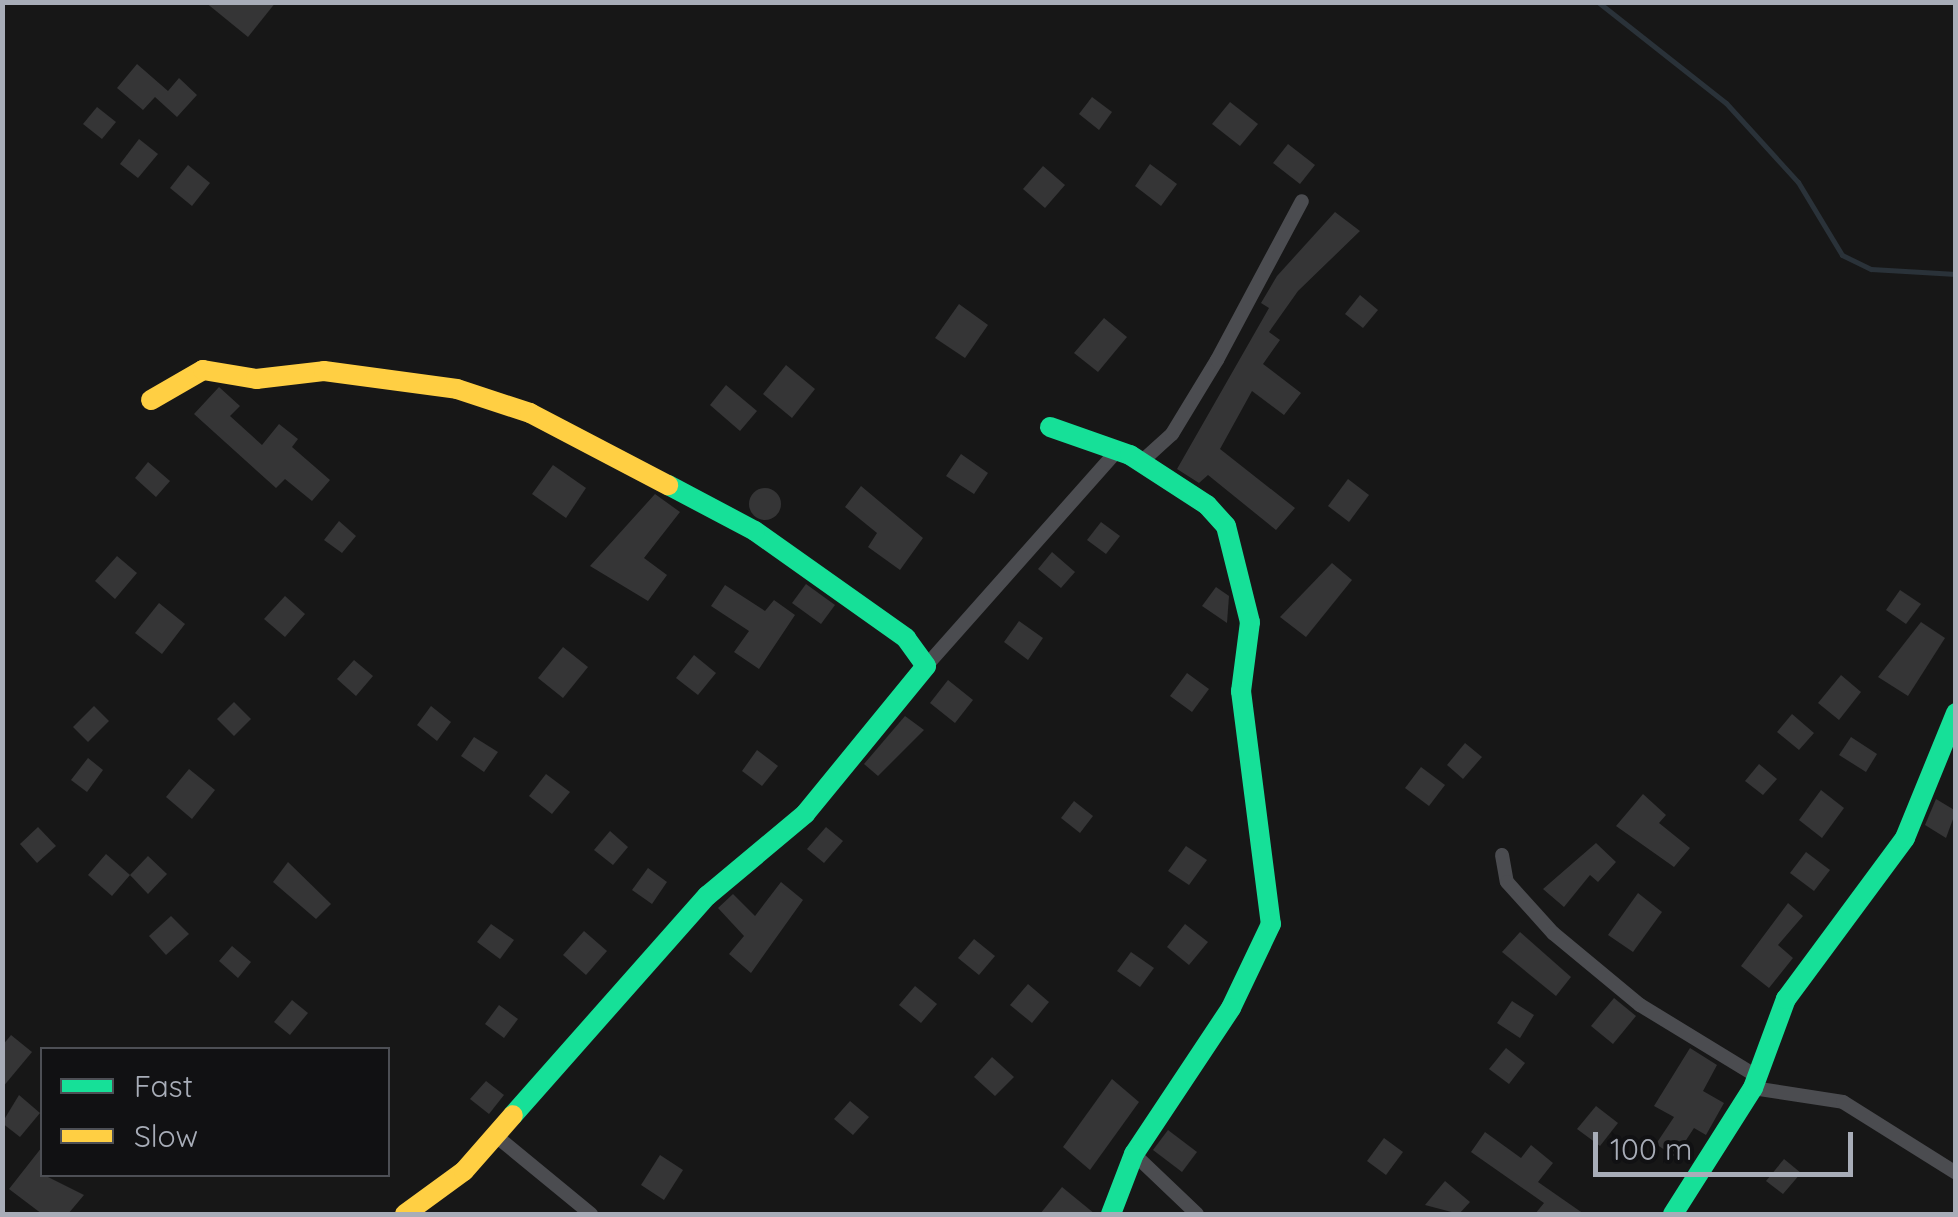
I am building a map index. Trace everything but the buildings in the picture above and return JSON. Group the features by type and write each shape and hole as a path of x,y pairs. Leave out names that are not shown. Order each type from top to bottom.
{"street":[{"path":"1140,463 1172,434 1218,360 1302,201"},
{"path":"151,400 203,370 256,379 324,371 457,390 530,413 755,530 906,638 926,666"},
{"path":"1050,427 1118,450 1207,505 1239,566 1250,622 1240,692 1270,924 1231,1008 1134,1154 1111,1214"},
{"path":"405,1214 496,1136 707,896 805,814 926,666 1118,450"},
{"path":"1673,1214 1756,1082 1786,998 1905,838 1956,713"},
{"path":"1502,855 1506,882 1552,933 1640,1005 1756,1082 1843,1102 1956,1173"},
{"path":"496,1136 591,1214"},
{"path":"1134,1154 1197,1214"}],"waterway":[{"path":"1598,2 1726,103 1798,182 1842,255 1871,269 1956,274"}],"traffic: fast":[{"path":"1050,427 1130,455 1207,505 1226,526 1250,622 1241,691 1271,924 1231,1008 1134,1154 1111,1214"},
{"path":"513,1115 707,896 805,814 926,666 906,638 755,531 668,485"},
{"path":"1673,1214 1753,1088 1786,999 1905,838 1956,713"}],"traffic: slow":[{"path":"151,400 203,370 256,379 324,371 457,389 530,413 668,485"},
{"path":"405,1214 464,1171 513,1115"}]}
